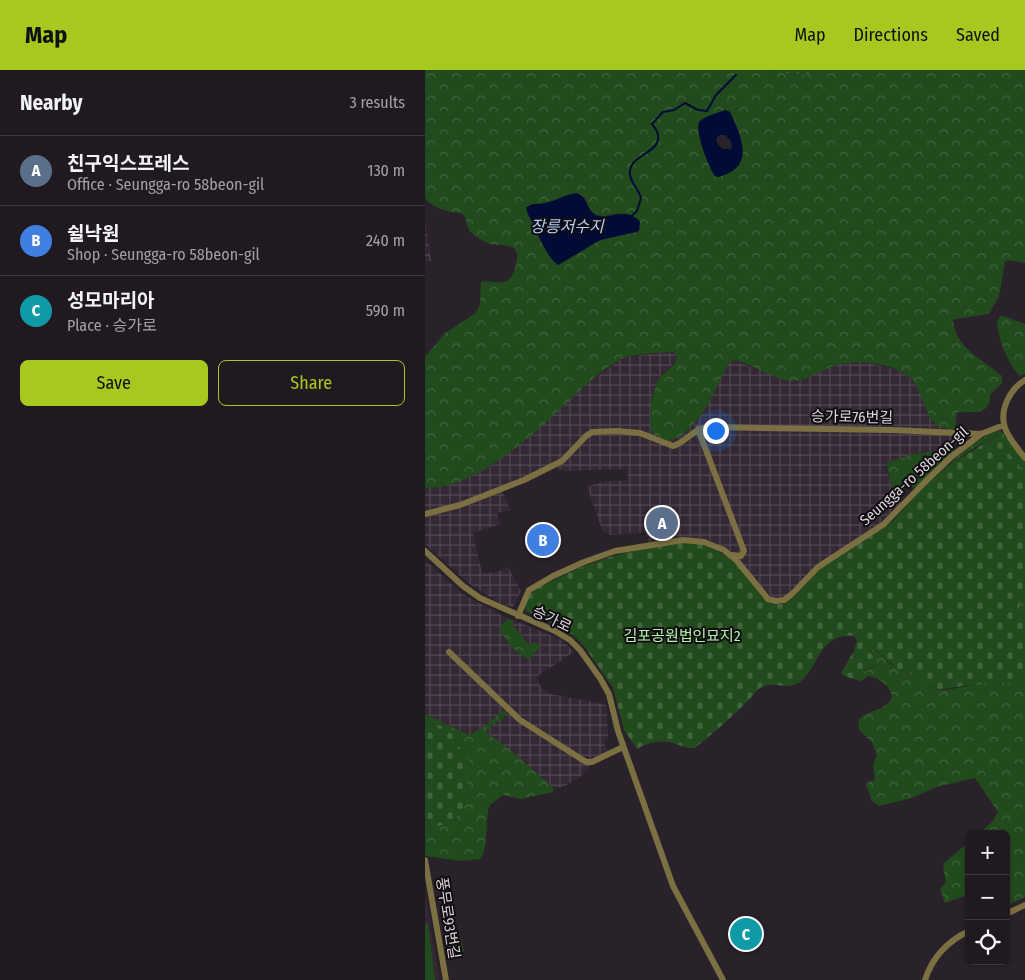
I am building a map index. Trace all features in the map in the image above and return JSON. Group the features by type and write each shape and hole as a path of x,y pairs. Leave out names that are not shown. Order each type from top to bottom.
{"street":[{"path":"1025,380 1016,386 1009,396 1004,412 1004,425 1009,436 1025,458"},
{"name":"승가로76번길","path":"698,429 707,426 981,434 1004,425"},
{"path":"425,514 466,503 519,483 558,464 569,456 585,436 592,432 617,431 641,433 673,446 698,429 744,551 741,556 731,555"},
{"name":"Seungga-ro 58beon-gil","path":"518,616 529,590 577,565 615,552 674,540 691,540 711,544 731,555 768,599 784,600 818,567 884,524 951,457 981,434"},
{"name":"승가로","path":"425,551 463,586 486,602 562,635 580,650 609,694 616,726 673,886 723,980"},
{"path":"449,652 520,720 586,762 592,762 623,746"},
{"name":"풍무로93번길","path":"425,860 445,980"},
{"path":"1010,912 1025,905"},
{"path":"925,980 932,963 944,948 965,934"}],"shaded area":[{"path":"425,221 431,261 425,261"},
{"path":"668,352 676,354 678,359 661,375 657,382 652,398 650,421 651,430 654,434 665,440 683,434 698,420 729,363 733,360 783,379 794,381 837,365 851,361 860,361 898,370 909,377 917,387 931,419 944,429 953,429 952,448 914,454 886,463 893,489 901,503 877,526 817,564 787,595 778,598 771,596 764,590 732,552 712,541 684,537 648,542 646,532 611,535 603,532 587,487 601,482 628,480 626,469 563,471 556,468 553,464 501,487 510,510 497,513 500,524 473,533 482,573 497,572 508,567 521,591 513,607 500,603 468,583 425,544 425,488 452,484 493,464 530,436 582,388 618,361 629,357"},
{"path":"425,560 461,593 508,619 500,626 500,629 510,644 525,658 529,659 539,649 535,642 529,645 513,626 513,620 562,640 574,652 536,677 542,689 550,694 606,705 608,738 604,743 609,752 593,761 580,777 563,787 556,788 551,786 513,752 487,733 487,730 505,710 470,735 425,714"},
{"path":"425,895 439,975 439,980 425,980"}],"green space":[{"path":"425,70 767,70 782,73 812,74 826,70 1025,70 1025,263 1009,260 1005,262 999,296 989,314 955,319 953,321 955,331 965,347 1002,376 1002,383 990,395 987,407 984,410 957,412 955,429 948,429 936,424 931,419 913,381 907,375 889,367 878,364 845,363 805,379 787,381 733,360 729,363 698,420 679,437 665,440 652,432 650,427 651,405 659,379 673,366 677,356 673,352 644,354 620,360 605,370 590,381 518,446 482,471 444,486 425,488 425,357 445,333 476,313 480,304 481,282 506,282 509,279 515,268 517,253 512,247 490,244 481,240 469,229 463,214 441,209 425,198","holes":["725,110 730,112 739,132 743,151 737,167 729,173 717,177 713,173 703,146 698,125 703,119","576,193 585,198 590,210 596,215 604,216 619,213 637,219 638,232 600,240 558,265 545,249 526,207 547,203"]},
{"path":"767,70 826,70 812,74 797,74"},
{"path":"1000,316 1025,324 1025,374 1019,376 1004,350 997,322"},
{"path":"1000,431 1025,462 1025,473 1010,455 998,435 946,467 979,440"},
{"name":"김포공원법인묘지2","path":"998,435 1010,455 1025,473 1025,576 1019,608 1025,620 1025,675 1019,679 1010,682 977,684 936,690 916,676 898,669 876,650 872,649 870,651 871,654 876,659 877,664 860,674 857,680 844,676 841,673 854,651 857,640 854,636 842,636 826,646 805,677 798,683 790,686 768,685 761,687 735,714 695,748 687,748 671,742 661,742 651,743 637,749 624,730 613,688 584,646 564,629 526,611 527,599 535,589 579,568 628,552 680,542 702,544 725,555 738,566 763,598 772,604 782,604 793,598 822,567 893,521 920,491 946,467"},
{"path":"952,448 955,451 916,487 914,488 903,480 899,491 893,489 886,463 914,454"},
{"path":"1025,576 1025,620 1019,608 1022,601"},
{"path":"508,619 513,620 513,626 529,645 535,642 540,644 539,649 529,659 515,651 503,636 500,626"},
{"path":"871,649 879,653 889,663 923,680 937,690 1011,681 1025,675 1025,897 1010,904 1010,830 983,830 993,821 998,812 975,778 936,787 912,798 879,806 872,801 866,785 868,782 875,780 873,765 877,755 872,742 860,731 858,721 866,714 885,706 892,697 887,686 876,679 868,676 861,681 857,680 860,674 874,667 876,659 871,654"},
{"path":"504,710 508,714 487,730 487,733 513,752 548,783 553,788 553,792 521,799 503,795 490,805 485,847 481,859 462,861 425,856 425,831 463,811 469,760 468,756 446,730 425,721 425,714 469,735 485,726"},
{"path":"425,721 441,726 451,733 458,746 467,754 469,760 463,811 452,821 425,831"},
{"path":"965,845 965,896 945,903 940,889 946,882 944,863"},
{"path":"425,924 428,924 435,980 425,980"},
{"path":"461,938 464,952 449,954 447,940"}],"water":[{"path":"725,110 730,112 739,132 743,151 737,167 729,173 717,177 712,172 706,157 698,125 703,119","holes":["720,135 725,135 731,141 731,149 723,149 718,145 716,138"]},
{"name":"장릉저수지","path":"576,193 583,198 591,211 598,216 624,214 635,217 640,222 639,231 600,240 558,265 545,249 526,208"}],"waterway":[{"path":"629,218 637,211 641,198 630,177 631,167 634,162 655,146 658,141 658,133 652,124 663,112 674,110 685,103 698,110 707,111 716,95 736,75"}],"place":[{"name":"친구익스프레스","path":"662,523"},
{"name":"쉴낙원","path":"543,540"},
{"name":"성모마리아","path":"746,934"}]}
